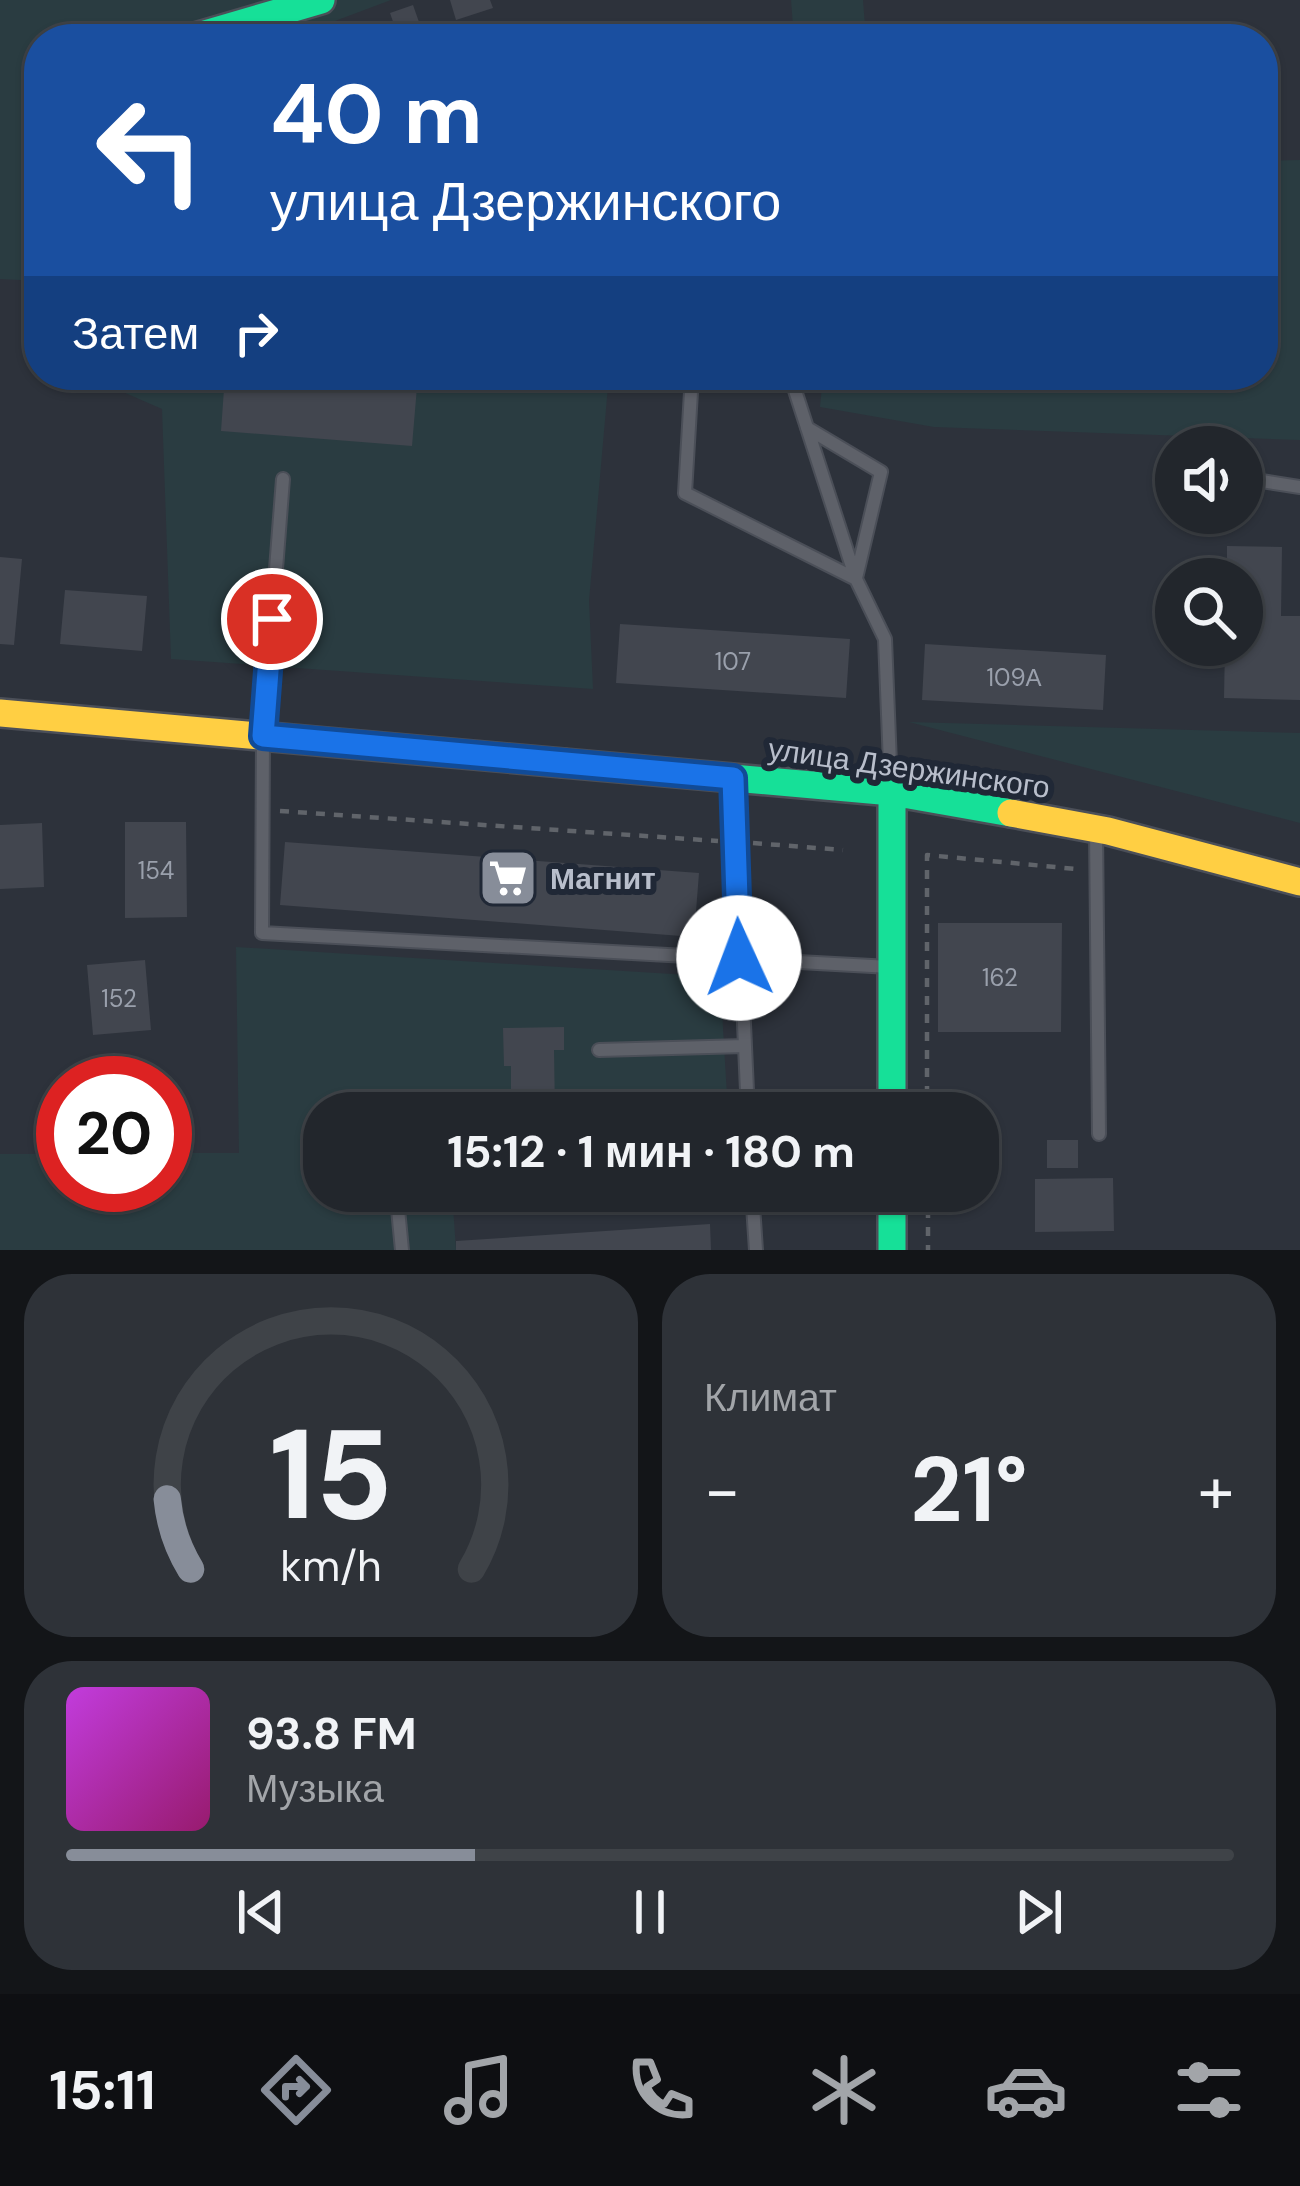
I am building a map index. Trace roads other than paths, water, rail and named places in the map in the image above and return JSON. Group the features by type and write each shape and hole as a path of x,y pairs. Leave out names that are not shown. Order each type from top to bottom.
{"main road":[{"path":"239,24 321,0"},
{"name":"улица Дзержинского","path":"0,713 892,793 1096,829 1300,882"},
{"path":"892,793 892,1092"},
{"path":"892,1212 892,1250"}],"lane":[{"path":"691,390 686,493 856,579"},
{"path":"795,390 856,579 885,639 892,793"},
{"path":"807,428 881,472 856,579"},
{"path":"284,479 263,736 262,933 892,967"},
{"path":"1263,481 1300,487"},
{"path":"733,778 747,1092"},
{"path":"1096,829 1099,1134"},
{"path":"599,1049 745,1046"},
{"path":"399,1212 402,1250"},
{"path":"753,1212 756,1250"}],"place":[{"name":"Магнит","path":"508,878"}]}
